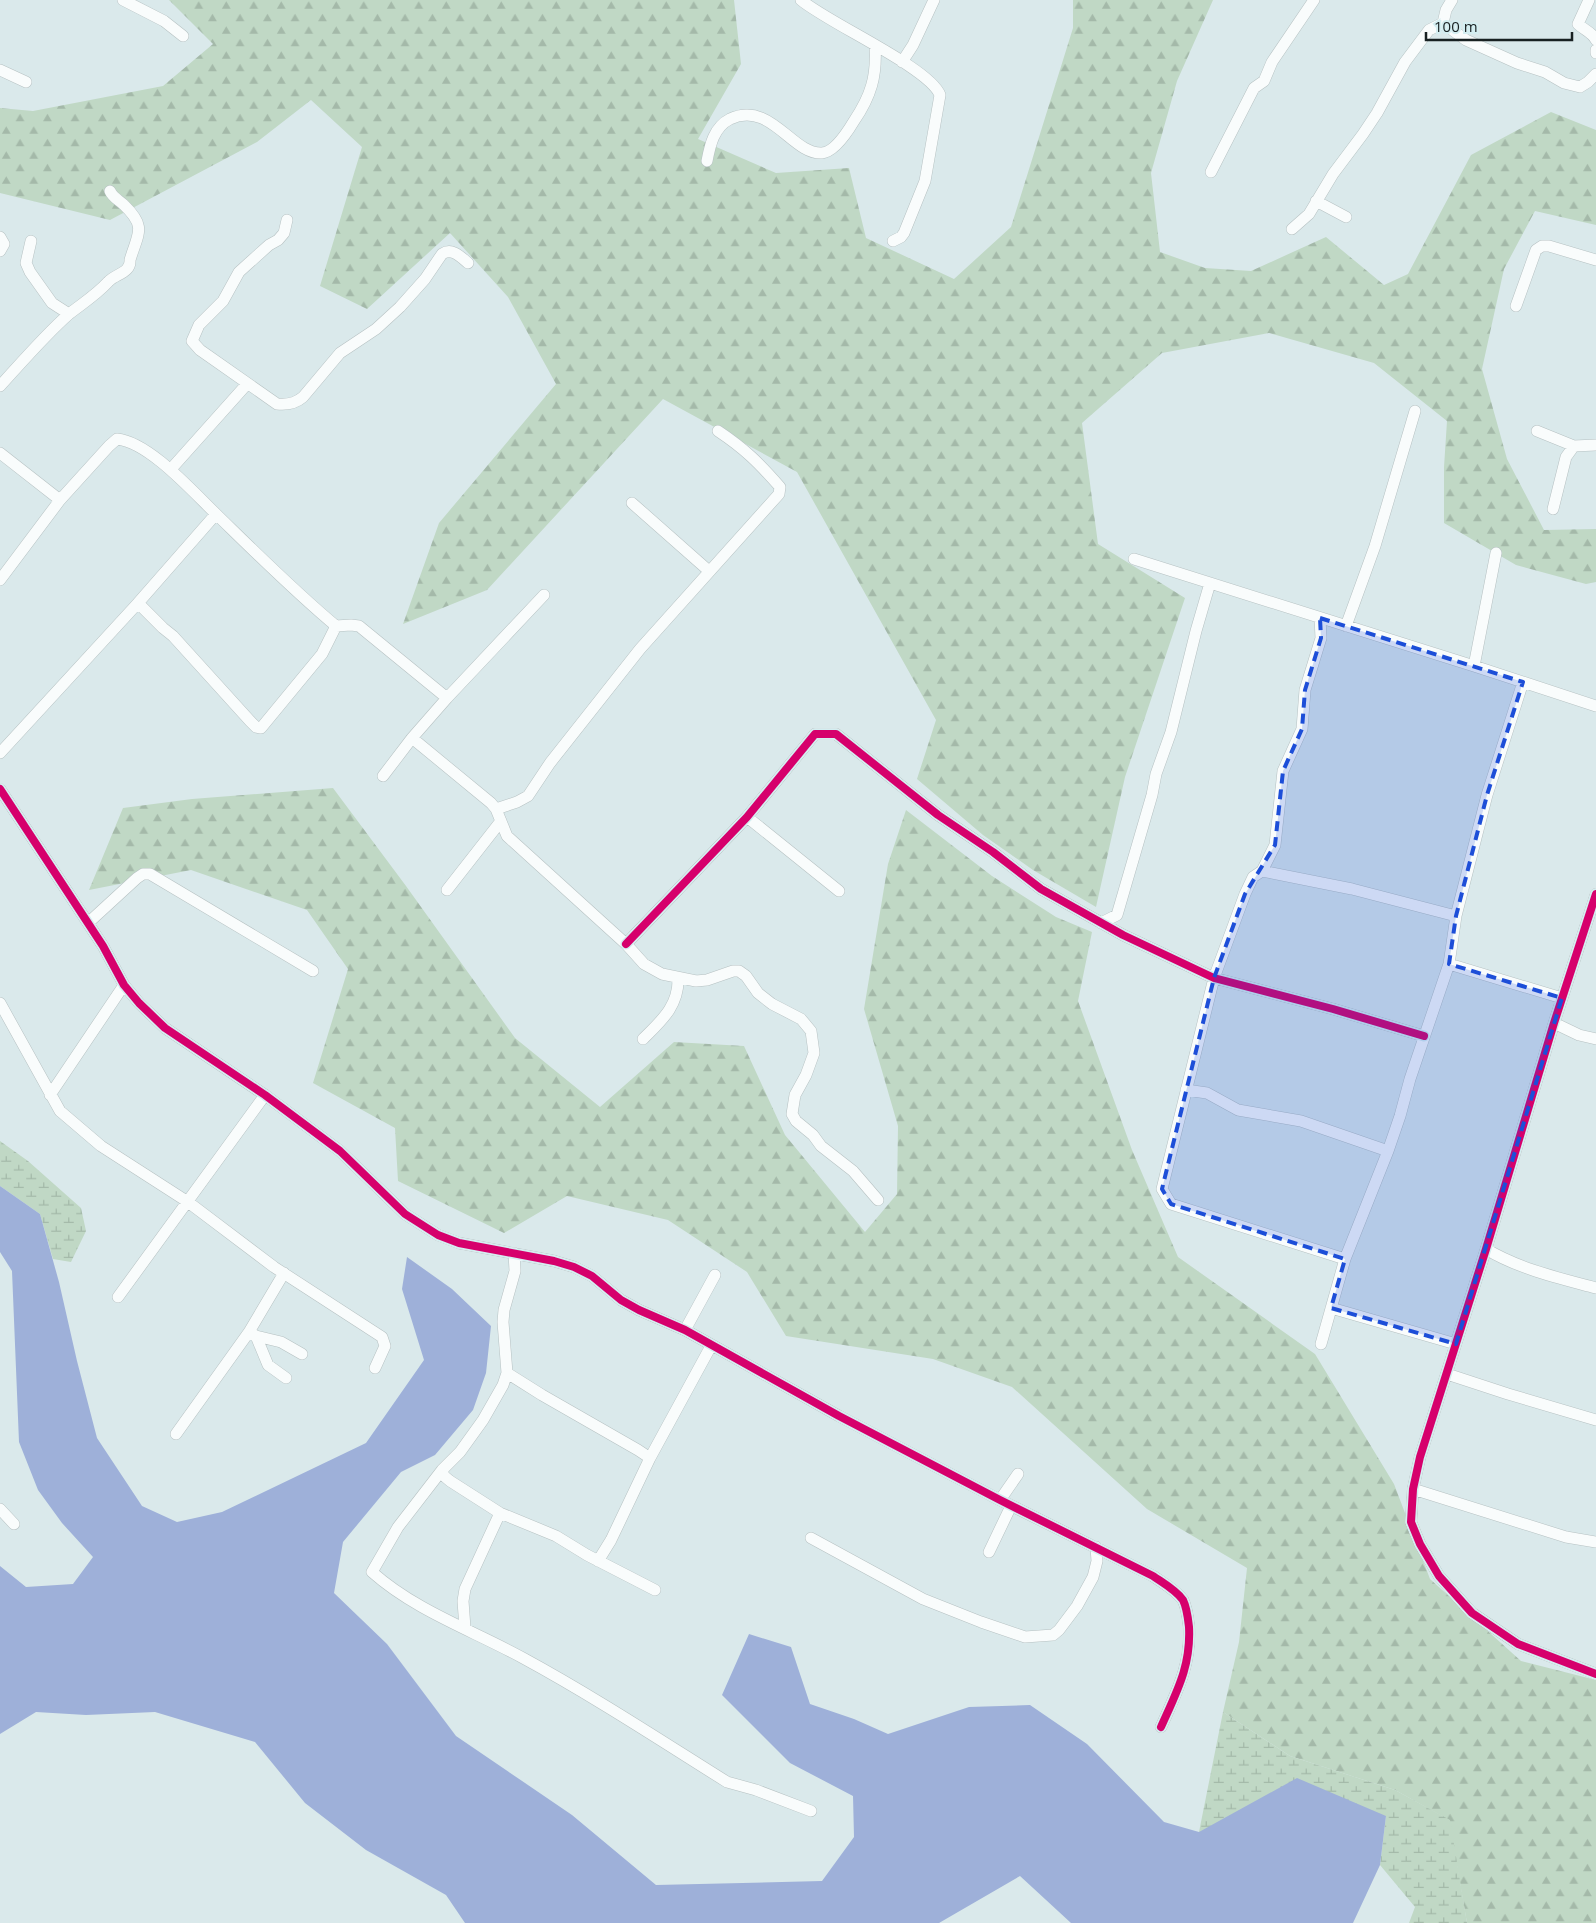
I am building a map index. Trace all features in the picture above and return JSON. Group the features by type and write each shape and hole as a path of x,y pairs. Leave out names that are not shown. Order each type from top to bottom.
{"street":[{"path":"123,0 164,21 183,36"},
{"path":"802,0 902,62 934,85 940,94 940,104 925,181 904,233 893,241"},
{"path":"902,62 913,45 934,0"},
{"path":"1211,172 1254,88 1264,81 1272,62 1314,0"},
{"path":"1292,229 1309,214 1333,174 1377,113 1404,62 1429,30 1442,22 1452,0"},
{"path":"1589,0 1578,24 1583,30 1594,35 1596,40"},
{"path":"1442,22 1466,40 1517,63 1545,72 1564,83 1580,87 1596,74"},
{"path":"707,161 712,140 720,126 732,118 747,114 765,120 811,151 823,153 830,150 843,138 862,110 871,89 876,65 875,46"},
{"path":"0,70 26,82"},
{"path":"0,386 69,314 98,293 114,276 128,269 140,228 136,217 110,191"},
{"path":"1316,201 1346,217"},
{"path":"287,220 284,232 278,240 239,272 223,301 200,325 192,341 200,350 277,404 284,405 299,401 340,353 376,329 400,307 425,279 442,254 452,252 468,263"},
{"path":"0,237 4,244 0,251"},
{"path":"31,241 26,263 30,272 52,303 69,314"},
{"path":"1516,306 1536,250 1542,246 1549,246 1596,260"},
{"path":"171,469 247,384"},
{"path":"1346,626 1374,546 1416,410"},
{"path":"496,809 528,796 550,763 640,649 779,494 780,487 743,448 718,431"},
{"path":"1537,431 1574,446 1596,445"},
{"path":"0,580 60,500 108,446 117,439 128,440 171,469 216,514 336,626 359,626 447,698"},
{"path":"1553,509 1566,456 1574,446"},
{"path":"0,453 60,500"},
{"path":"632,503 709,571"},
{"path":"0,753 138,603 216,514"},
{"path":"1474,666 1496,553"},
{"path":"1134,559 1596,706"},
{"path":"1101,923 1117,915 1152,795 1156,774 1171,732 1196,630 1210,583"},
{"path":"383,776 412,738 447,698 544,595"},
{"path":"138,603 173,636 250,722 261,728 322,654 336,626"},
{"path":"1320,618 1321,638 1304,690 1302,728 1283,771 1275,845 1262,870 1253,877 1245,894 1214,978 1162,1189 1171,1204 1345,1259"},
{"path":"1321,1344 1345,1259 1388,1151 1449,964 1456,916 1487,795 1522,682"},
{"path":"626,944 747,817 815,734 836,734 938,815 993,852 1041,889 1101,923 1214,978 1333,1009 1424,1036"},
{"path":"412,738 496,809 507,836 626,944 644,964 651,969 678,978 696,981 707,980 739,971 746,976 758,993 772,1004 801,1019 811,1031 814,1053 806,1075 795,1095 792,1114 796,1121 821,1146 854,1171 878,1200"},
{"path":"2,796 103,946 124,984 139,1003 165,1028 265,1095 340,1150 405,1214 438,1235 459,1243 554,1261 574,1267 592,1276 620,1300 685,1330 839,1416 1000,1500 1153,1576 1175,1592 1182,1599 1186,1608 1189,1624 1189,1656 1185,1671 1162,1726"},
{"path":"747,817 839,891"},
{"path":"448,890 501,821"},
{"path":"1262,870 1352,889 1456,916"},
{"path":"88,923 137,878 143,874 150,874 313,972"},
{"path":"1596,894 1594,912 1554,1023 1486,1249 1420,1457 1413,1489 1411,1522 1420,1544 1439,1576 1472,1613 1518,1644 1596,1674"},
{"path":"1449,964 1562,998"},
{"path":"643,1039 672,1007 677,994 678,978"},
{"path":"50,1095 124,984"},
{"path":"0,1003 60,1111 101,1146 188,1202 284,1273 382,1337 385,1346 374,1368"},
{"path":"1554,1023 1579,1035 1596,1039"},
{"path":"1186,1090 1207,1093 1238,1110 1301,1121 1388,1151"},
{"path":"118,1297 265,1095"},
{"path":"1486,1249 1500,1258 1596,1288"},
{"path":"514,1253 515,1271 504,1310 503,1322 507,1373 503,1385 483,1420 460,1452 442,1470 398,1527 372,1572 398,1593 568,1683 727,1782 756,1790 811,1811"},
{"path":"176,1434 252,1334 284,1273"},
{"path":"685,1330 715,1275"},
{"path":"1332,1308 1456,1344"},
{"path":"252,1334 281,1342 302,1354"},
{"path":"252,1334 268,1365 286,1378"},
{"path":"598,1561 611,1540 650,1458 711,1346"},
{"path":"507,1373 650,1458"},
{"path":"1447,1374 1596,1420"},
{"path":"442,1470 444,1476 450,1482 500,1513 556,1536 598,1561 655,1590"},
{"path":"1000,1500 1018,1474"},
{"path":"1413,1489 1566,1537 1596,1542"},
{"path":"989,1552 1012,1506"},
{"path":"0,1509 14,1524"},
{"path":"465,1628 463,1601 465,1589 500,1513"},
{"path":"811,1538 923,1599 1025,1637 1053,1635 1060,1630 1077,1606 1093,1577 1097,1561 1096,1547"}],"highlighted area":[{"path":"1320,618 1523,682 1487,795 1456,916 1449,964 1562,998 1456,1344 1331,1308 1345,1259 1171,1204 1162,1189 1214,978 1245,894 1275,845 1283,771 1302,729 1305,690 1321,638"}],"green space":[{"path":"169,0 734,0 741,64 698,139 776,173 849,168 866,238 954,279 1011,227 1073,28 1073,0 1213,0 1177,81 1151,173 1160,252 1205,268 1251,271 1326,237 1384,285 1408,274 1471,155 1551,112 1596,130 1596,225 1535,211 1504,269 1482,369 1507,459 1544,530 1596,529 1596,582 1586,584 1516,565 1444,523 1444,467 1447,421 1374,363 1269,333 1162,353 1082,423 1098,544 1185,598 1125,777 1096,907 1033,870 983,835 917,779 936,720 797,472 663,399 487,590 403,624 439,523 556,384 508,297 450,233 367,309 320,286 362,147 311,100 257,142 110,220 0,193 0,108 33,111 163,86 213,44"},
{"path":"333,788 515,1038 600,1107 674,1042 744,1046 785,1135 865,1232 897,1194 898,1126 864,1009 888,864 906,810 992,876 1056,917 1092,932 1078,1001 1132,1150 1178,1257 1315,1354 1394,1484 1430,1579 1521,1661 1596,1680 1596,1923 1467,1923 1449,1820 1395,1790 1290,1756 1223,1712 1239,1642 1247,1568 1147,1509 1012,1387 933,1359 786,1336 747,1272 668,1220 567,1196 504,1233 398,1181 395,1128 313,1083 348,969 307,910 191,870 89,890 123,808 192,799"},
{"path":"0,1141 28,1161 81,1208 86,1231 71,1262 53,1259 40,1214 0,1186"},
{"path":"1223,1712 1290,1756 1395,1790 1450,1820 1467,1923 1409,1923 1415,1907 1380,1865 1386,1816 1199,1832"}],"water":[{"path":"0,1186 40,1214 59,1282 97,1438 142,1506 177,1522 222,1512 366,1443 424,1360 402,1289 407,1257 452,1289 491,1326 486,1373 473,1410 435,1455 401,1472 343,1542 334,1593 387,1644 456,1736 572,1815 656,1885 822,1881 854,1837 853,1796 790,1763 722,1695 749,1634 791,1647 810,1704 854,1719 888,1734 969,1707 1030,1705 1087,1744 1164,1822 1199,1832 1297,1778 1386,1816 1380,1865 1353,1923 1071,1923 1020,1876 939,1923 465,1923 446,1895 366,1850 305,1803 255,1742 155,1712 86,1715 36,1712 0,1734 0,1566 26,1587 73,1584 93,1557 62,1523 38,1490 19,1442 12,1271 0,1252"}],"cycle path":[{"path":"626,944 747,817 815,734 836,734 938,815 993,852 1041,889 1123,935 1214,978 1333,1009 1424,1036"},
{"path":"0,789 103,946 124,985 139,1003 165,1028 265,1095 340,1151 405,1214 438,1235 459,1243 554,1261 574,1267 592,1276 621,1300 639,1310 685,1330 839,1416 1000,1500 1153,1576 1173,1590 1183,1600 1187,1613 1189,1627 1188,1654 1182,1678 1161,1727"},
{"path":"1596,894 1554,1023 1486,1249 1420,1457 1413,1489 1411,1522 1420,1544 1439,1576 1472,1613 1518,1644 1596,1674"}]}
